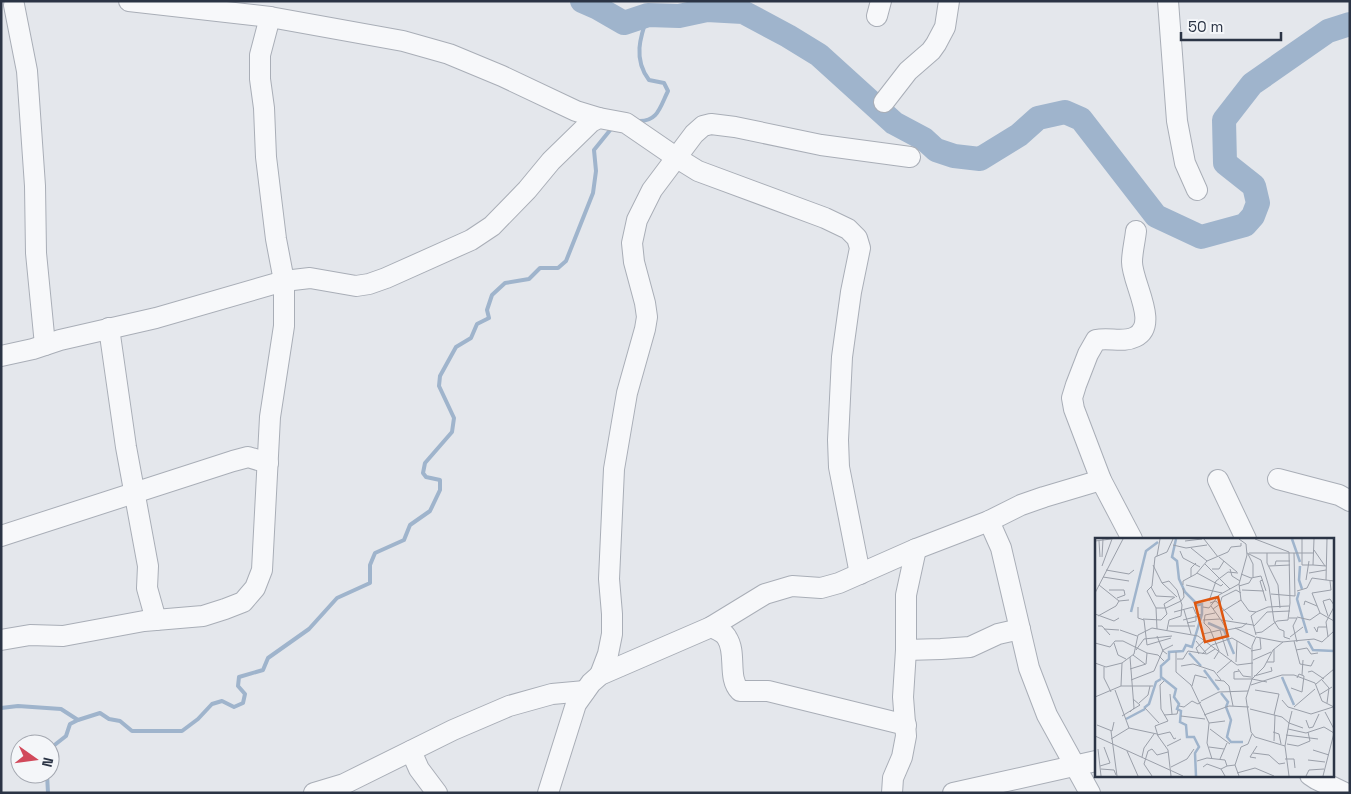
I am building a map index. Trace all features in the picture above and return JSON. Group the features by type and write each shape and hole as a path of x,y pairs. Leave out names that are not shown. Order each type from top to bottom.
{"street":[{"path":"129,1 270,17 395,40 449,54 502,76 576,111 626,123 698,170 825,218 848,229 858,238 860,248 849,301 842,357 838,440 841,476 860,574"},
{"path":"884,102 908,71 931,51 936,44 945,27 949,1"},
{"path":"1168,1 1177,121 1185,162 1197,190"},
{"path":"11,6 27,71 35,186 36,253 45,345"},
{"path":"1,640 30,635 62,636 156,620 203,616 225,610 243,602 255,588 262,570 272,397 278,371 284,326 284,281 275,230 260,79 260,55 270,17"},
{"path":"1,356 156,318 284,281 310,278 356,286 369,284 471,240 498,220 579,132 599,118"},
{"path":"600,676 608,654 612,634 609,579 614,469 627,393 647,317 634,262 632,243 637,220 652,190 694,134 703,126 711,124 735,127 822,145 910,157"},
{"path":"1131,538 1101,480 1074,409 1072,398 1088,354 1096,340 1134,338 1141,333 1145,325 1146,316 1132,263 1136,231"},
{"path":"109,328 134,493 148,566 147,588 156,620"},
{"path":"1,536 233,461 248,457 268,463"},
{"path":"1278,479 1339,495 1350,500"},
{"path":"548,793 576,704 585,691 600,676 622,664 711,627 766,594 784,587 821,588 839,583 916,549 990,521 1021,505 1044,496 1101,480"},
{"path":"1218,480 1246,538"},
{"path":"990,521 1001,548 1029,668 1047,714 1090,793"},
{"path":"892,793 893,778 904,752 906,725 903,697 906,650 906,595 916,549"},
{"path":"711,627 722,632 727,637 733,660 736,686 740,691 768,691 906,725"},
{"path":"906,650 941,650 970,647 998,634 1020,629"},
{"path":"314,793 344,784 452,730 509,706 552,694 585,691"},
{"path":"411,751 419,769 437,793"},
{"path":"954,793 1095,761"},
{"path":"1311,776 1345,793"}],"waterway":[{"path":"582,1 624,23 648,15 679,16 707,10 743,12 819,55 894,123 924,139 936,150 954,156 980,159 1019,135 1038,118 1065,112 1081,119 1156,216 1201,237 1245,225 1253,216 1258,203 1254,186 1225,163 1224,120 1252,84 1328,31 1350,24"},
{"path":"638,121 645,121 654,116 658,112 668,91 664,83 649,80 641,64 641,40 648,15"},
{"path":"60,741 66,736 70,724 100,713 109,719 120,721 132,731 182,731 198,719 212,704 222,701 234,707 243,703 245,694 238,686 239,677 263,670 268,658 309,629 337,598 370,583 370,565 375,553 404,540 410,525 430,511 440,490 440,480 426,477 423,473 425,463 452,432 454,418 439,386 440,376 456,347 471,338 477,324 489,318 487,310 492,295 505,283 529,279 540,268 558,268 566,261 593,193 596,171 594,150 611,129 615,128"},
{"path":"1,708 18,706 61,709 78,720"},
{"path":"48,784 48,793"}]}
